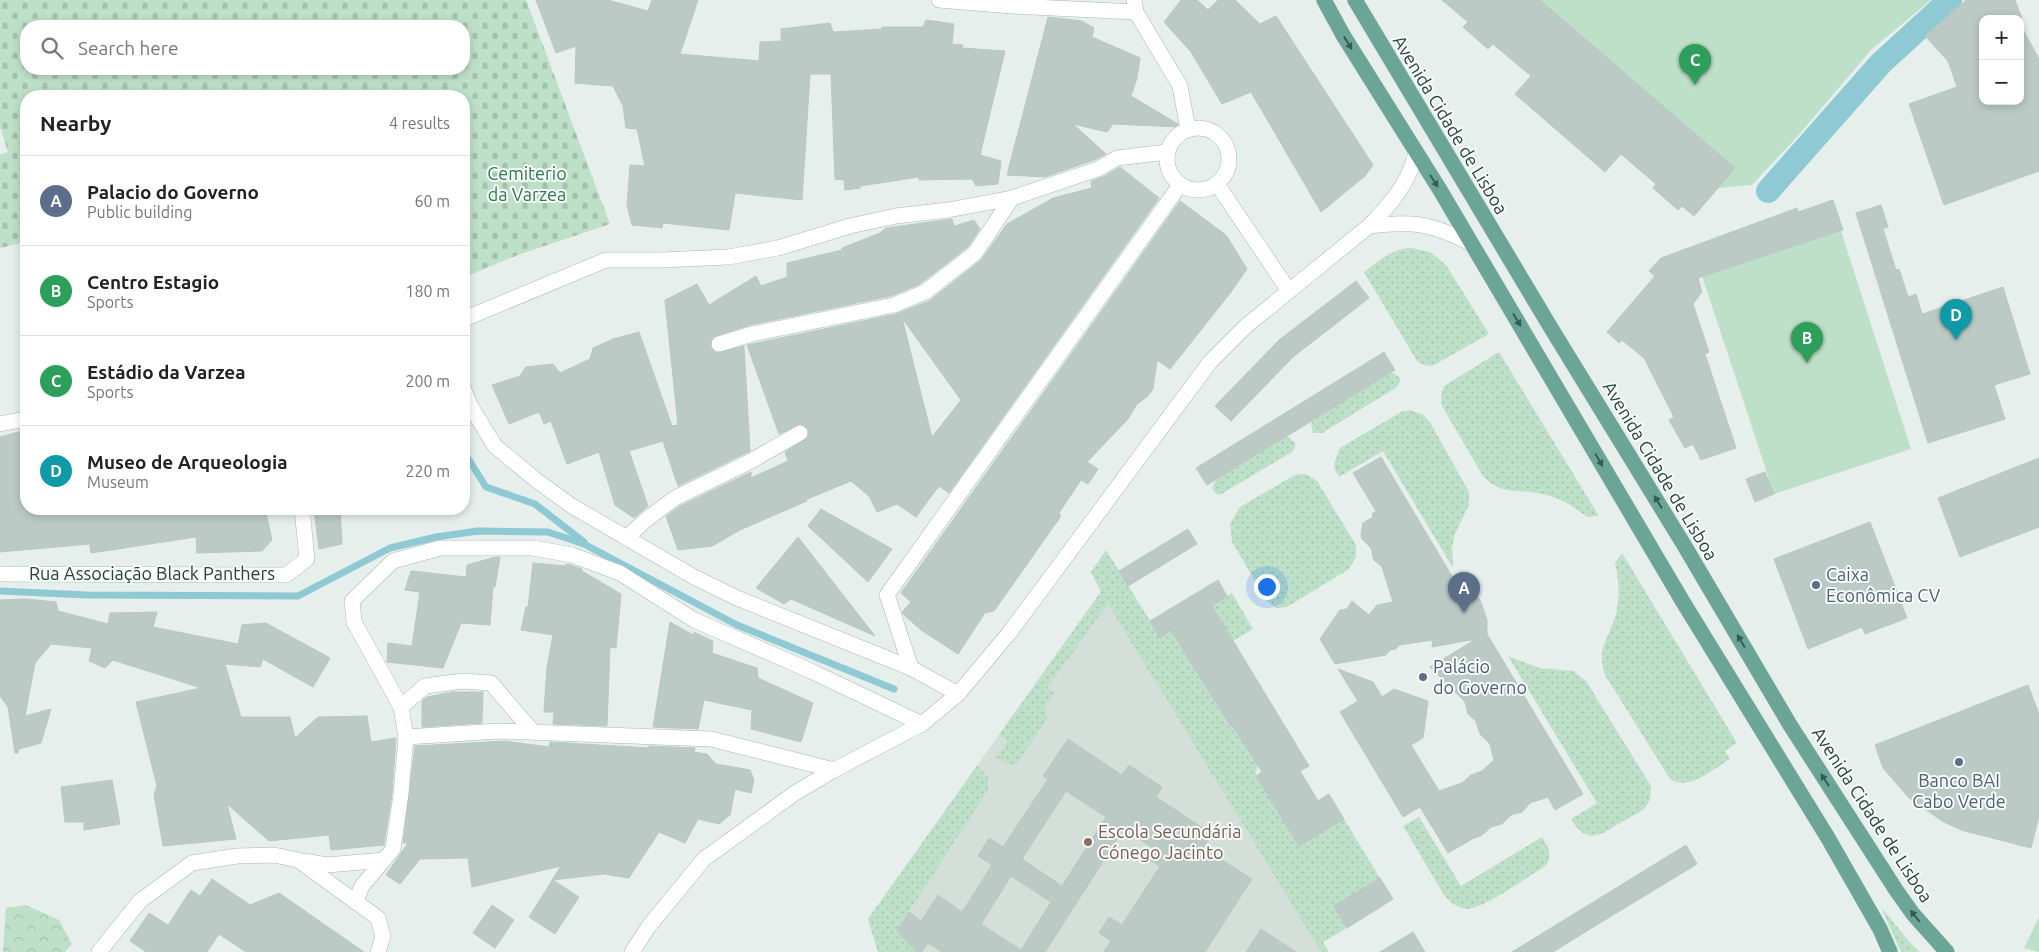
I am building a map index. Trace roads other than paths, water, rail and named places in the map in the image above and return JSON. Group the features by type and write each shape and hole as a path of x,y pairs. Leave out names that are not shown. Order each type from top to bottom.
{"main road":[{"path":"1324,0 1343,35 1440,190 1683,602 1828,838 1880,929 1890,952"},
{"name":"Avenida Cidade de Lisboa","path":"1355,0 1551,328 1684,545 1790,725 1896,890 1913,914 1947,952"}],"street":[{"path":"939,0 1012,6 1135,6 1180,86 1188,129"},
{"path":"1197,127 1216,133 1223,140 1230,159 1228,169 1217,184 1208,189 1188,190 1173,179 1168,171 1167,152 1171,142 1178,134 1188,129 1197,127"},
{"path":"470,316 606,260 728,257 778,248 850,226 887,218 948,210 1012,198 1098,169 1116,158 1167,152"},
{"path":"632,952 649,926 704,859 795,793 834,770 922,724 958,694 1010,632 1210,362 1246,326 1369,226 1387,208 1404,184 1414,164 1416,152"},
{"path":"1217,184 1290,292"},
{"path":"911,668 887,595 1180,185"},
{"path":"719,344 752,334 894,305 925,292 975,253 1012,198"},
{"path":"1369,226 1417,223 1445,230 1470,243"},
{"path":"470,405 495,446 536,480 572,506 694,577 737,598 911,668 958,694"},
{"path":"0,424 20,420"},
{"path":"626,538 675,498 751,461 800,433"},
{"name":"Rua Associação Black Panthers","path":"0,574 286,575 307,559 303,515"},
{"path":"355,902 362,886 394,849 406,737 401,707 354,622 352,601 393,561 440,548 533,548 572,555 620,573 694,620 811,670 922,724"},
{"path":"401,707 425,686 463,681 491,683 533,732"},
{"path":"406,737 499,731 711,739 834,770"},
{"path":"99,952 140,901 192,863 236,856 274,856 327,865 384,860"},
{"path":"298,860 378,918 383,937 378,952"}],"waterway":[{"path":"1768,191 1881,63 1950,0"},
{"path":"470,462 486,487 535,504 584,542"},
{"path":"0,591 87,595 298,596 390,548 436,537 478,531 548,532 584,544 737,625 894,689"}],"place":[{"name":"Estádio da Varzea","path":"1695,85"},
{"name":"Museo de Arqueologia","path":"1956,340"},
{"name":"Centro Estagio","path":"1807,363"},
{"name":"Caixa Econômica CV","path":"1816,585"},
{"name":"Palacio do Governo","path":"1464,613"},
{"name":"Palácio do Governo","path":"1423,677"},
{"name":"Banco BAI Cabo Verde","path":"1959,762"},
{"name":"Escola Secundária Cónego Jacinto","path":"1088,842"}],"park label":[{"name":"Cemiterio da Varzea","path":"527,184"}]}
